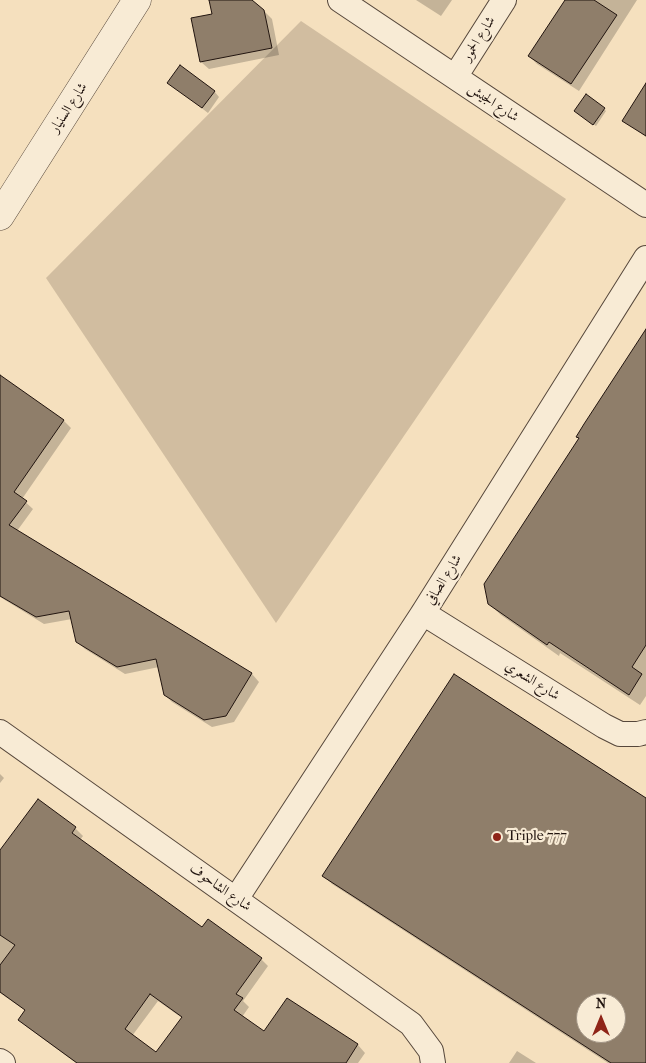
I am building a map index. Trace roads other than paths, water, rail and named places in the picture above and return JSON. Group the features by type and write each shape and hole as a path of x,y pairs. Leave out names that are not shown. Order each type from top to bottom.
{"street":[{"name":"شارع السنيار","path":"0,216 137,0"},
{"name":"شارع الجيش","path":"340,0 646,205"},
{"name":"شارع الحمور","path":"455,77 504,0"},
{"name":"شارع الصافي","path":"236,899 423,614 646,258"},
{"name":"شارع الشعري","path":"423,614 604,726 620,734 646,732"},
{"name":"شارع الشاحوف","path":"0,732 411,1024 432,1057"}],"place":[{"name":"Triple 777","path":"497,837"}]}
